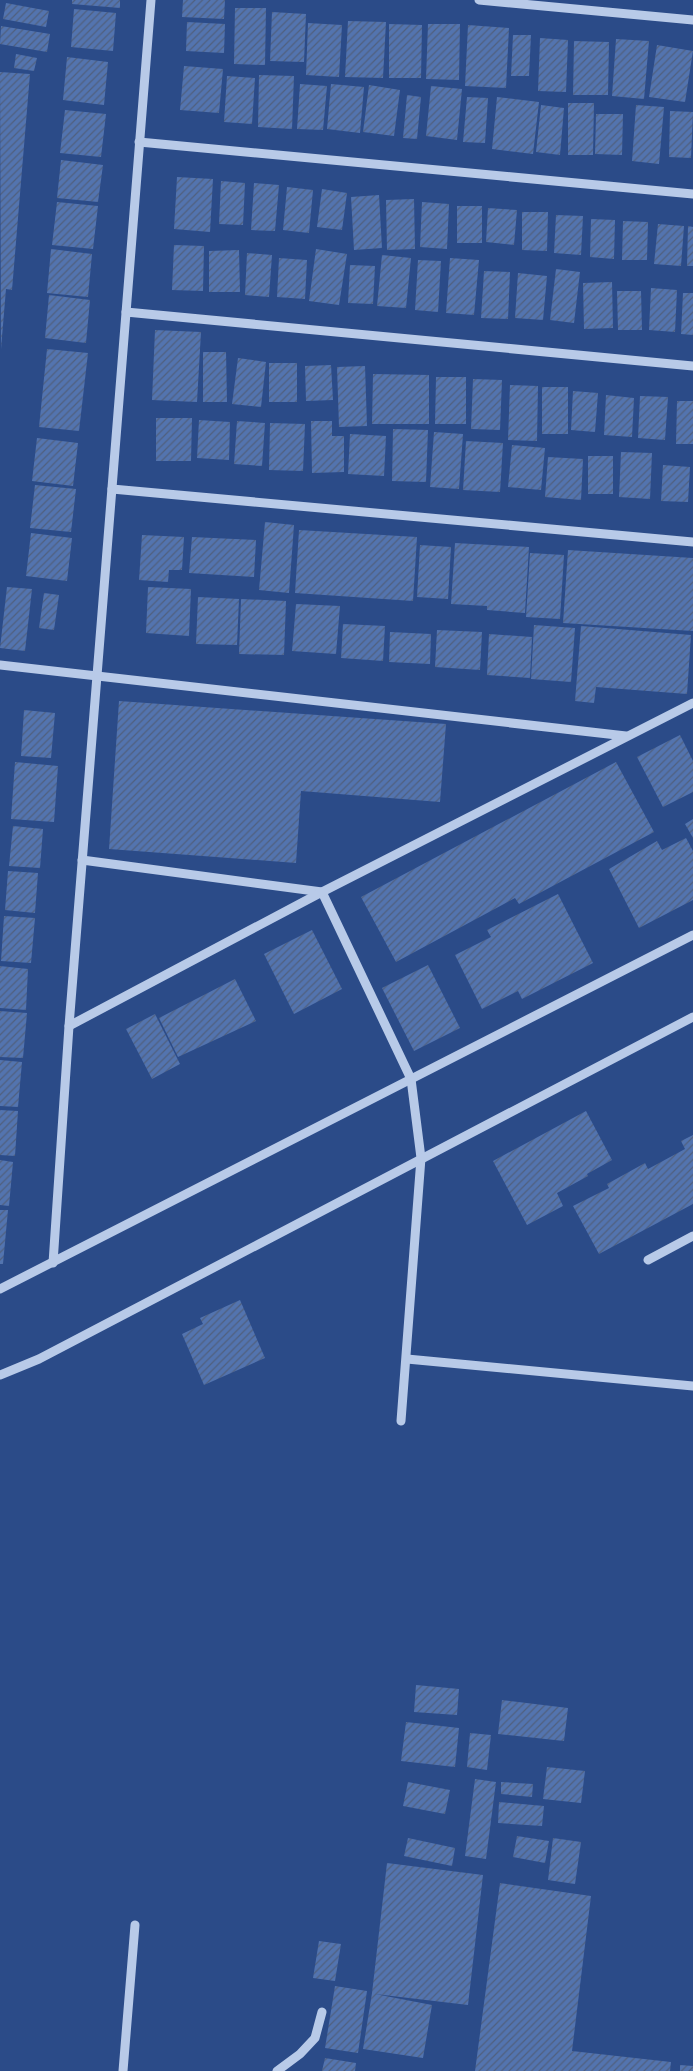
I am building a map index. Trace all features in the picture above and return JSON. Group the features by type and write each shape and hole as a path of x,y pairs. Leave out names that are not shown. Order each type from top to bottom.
{"street":[{"path":"53,1263 69,1026 151,0"},
{"path":"479,0 693,20"},
{"path":"139,142 693,194"},
{"path":"126,312 693,366"},
{"path":"112,489 693,542"},
{"path":"0,665 626,736"},
{"path":"69,1026 322,892 693,703"},
{"path":"82,860 322,892"},
{"path":"322,892 411,1079 421,1158 401,1421"},
{"path":"0,1289 693,935"},
{"path":"0,1375 39,1359 421,1158 693,1018"},
{"path":"648,1260 693,1236"},
{"path":"407,1360 693,1386"},
{"path":"123,2071 135,1925"},
{"path":"277,2071 300,2054 315,2038 322,2012"}],"building":[{"path":"72,0 120,0 120,8 72,4"},
{"path":"183,0 225,0 224,19 182,17"},
{"path":"6,3 49,11 46,27 3,19"},
{"path":"235,8 266,8 265,65 234,64"},
{"path":"74,9 116,13 113,51 71,47"},
{"path":"272,12 306,14 304,62 270,61"},
{"path":"348,21 386,22 383,78 345,77"},
{"path":"187,22 225,24 224,53 186,51"},
{"path":"308,23 342,25 339,77 306,75"},
{"path":"389,24 422,25 421,78 389,78"},
{"path":"428,24 460,24 459,80 426,79"},
{"path":"468,25 509,28 506,88 465,86"},
{"path":"1,26 50,34 47,52 0,44"},
{"path":"513,35 531,35 529,76 511,76"},
{"path":"540,38 568,40 566,92 538,91"},
{"path":"616,39 649,41 644,99 612,96"},
{"path":"574,41 609,42 608,95 573,95"},
{"path":"657,45 693,51 685,102 649,97"},
{"path":"16,54 37,58 34,71 14,68"},
{"path":"67,57 108,62 104,105 63,100"},
{"path":"184,66 223,69 219,113 180,110"},
{"path":"0,72 30,74 12,290 6,289 1,349"},
{"path":"259,75 294,76 292,129 258,127"},
{"path":"227,76 255,78 252,124 224,122"},
{"path":"300,84 327,86 323,130 297,129"},
{"path":"331,84 364,87 360,133 327,129"},
{"path":"369,85 400,90 394,136 363,132"},
{"path":"431,86 462,89 457,140 426,136"},
{"path":"407,95 421,97 417,139 403,138"},
{"path":"467,97 488,98 485,143 463,142"},
{"path":"497,97 539,102 533,154 492,149"},
{"path":"568,103 594,103 593,155 568,155"},
{"path":"541,105 564,108 560,155 536,152"},
{"path":"636,105 664,107 659,164 632,161"},
{"path":"65,110 106,114 101,157 60,153"},
{"path":"670,111 693,112 691,158 669,157"},
{"path":"596,114 623,114 622,155 595,154"},
{"path":"61,160 103,165 98,202 57,198"},
{"path":"177,177 213,179 210,232 174,229"},
{"path":"221,181 245,183 243,225 219,224"},
{"path":"254,183 279,185 275,231 251,230"},
{"path":"287,187 313,190 309,233 283,230"},
{"path":"322,189 347,193 342,230 317,227"},
{"path":"379,195 382,248 354,250 351,197"},
{"path":"414,199 415,249 387,250 386,200"},
{"path":"57,202 98,206 93,249 52,245"},
{"path":"422,202 449,204 447,249 420,247"},
{"path":"457,206 482,206 482,243 457,243"},
{"path":"488,208 517,210 514,245 486,242"},
{"path":"522,212 548,212 547,251 522,250"},
{"path":"556,215 583,216 581,255 554,253"},
{"path":"591,219 615,220 614,259 590,257"},
{"path":"623,221 648,222 647,260 622,260"},
{"path":"658,224 684,226 681,266 654,264"},
{"path":"688,226 693,227 693,266 687,266"},
{"path":"174,245 204,246 203,291 172,290"},
{"path":"51,249 92,254 88,297 47,293"},
{"path":"316,249 347,254 339,305 309,301"},
{"path":"239,250 240,292 209,292 209,251"},
{"path":"247,253 272,255 269,297 245,295"},
{"path":"382,255 411,258 406,308 377,306"},
{"path":"279,258 307,260 305,299 277,297"},
{"path":"450,258 479,260 474,315 446,313"},
{"path":"418,260 441,261 438,312 415,310"},
{"path":"350,265 375,266 373,304 348,303"},
{"path":"556,269 580,272 574,323 550,320"},
{"path":"484,271 510,272 508,319 481,318"},
{"path":"518,273 547,276 543,320 515,318"},
{"path":"612,282 613,328 584,329 583,283"},
{"path":"651,288 677,290 675,332 649,330"},
{"path":"617,291 641,291 642,330 618,330"},
{"path":"683,293 693,293 693,335 681,334"},
{"path":"49,295 90,300 86,343 45,338"},
{"path":"155,330 201,332 197,402 152,400"},
{"path":"47,349 88,353 79,431 39,427"},
{"path":"203,352 226,352 227,402 203,402"},
{"path":"238,358 266,362 261,407 232,404"},
{"path":"269,363 297,363 297,402 269,402"},
{"path":"331,365 333,400 306,401 305,366"},
{"path":"365,366 367,426 339,427 337,367"},
{"path":"373,374 429,375 429,424 372,424"},
{"path":"436,377 466,377 466,424 435,424"},
{"path":"473,379 502,380 500,430 471,429"},
{"path":"510,385 538,386 537,441 508,440"},
{"path":"542,387 568,387 568,434 542,434"},
{"path":"573,391 598,393 595,432 571,430"},
{"path":"606,395 634,398 632,437 604,435"},
{"path":"640,396 668,397 665,440 638,438"},
{"path":"677,401 693,401 693,444 676,444"},
{"path":"156,418 192,418 191,461 156,461"},
{"path":"199,420 230,422 229,460 197,458"},
{"path":"237,421 265,423 262,466 234,464"},
{"path":"311,421 332,421 332,436 344,436 344,472 312,473"},
{"path":"270,423 305,424 303,471 269,470"},
{"path":"393,429 428,430 426,482 392,481"},
{"path":"434,432 463,434 459,489 430,487"},
{"path":"350,434 386,436 384,476 348,474"},
{"path":"37,438 78,443 73,486 32,481"},
{"path":"466,441 503,443 500,492 463,490"},
{"path":"512,445 545,448 541,490 508,487"},
{"path":"621,452 652,453 650,499 619,497"},
{"path":"588,456 613,456 613,494 588,494"},
{"path":"548,457 583,459 581,500 545,497"},
{"path":"663,465 690,467 688,502 661,501"},
{"path":"35,485 76,489 71,532 30,528"},
{"path":"265,522 294,525 289,593 259,590"},
{"path":"299,530 417,537 413,601 295,593"},
{"path":"31,533 72,538 67,581 26,576"},
{"path":"142,535 184,537 182,570 169,570 168,582 139,580"},
{"path":"192,537 256,540 254,577 189,573"},
{"path":"455,543 529,547 525,613 487,610 487,606 451,604"},
{"path":"420,545 451,547 448,599 417,597"},
{"path":"568,550 693,558 693,631 563,623"},
{"path":"530,553 564,555 560,619 526,617"},
{"path":"7,587 32,589 25,651 0,648"},
{"path":"148,587 191,589 189,636 146,633"},
{"path":"44,593 59,595 54,630 39,628"},
{"path":"198,597 239,599 237,645 196,644"},
{"path":"241,599 286,601 284,655 239,654"},
{"path":"296,604 340,606 336,654 292,651"},
{"path":"343,624 385,626 383,661 341,658"},
{"path":"534,625 575,628 571,682 531,679"},
{"path":"581,626 691,635 687,694 596,687 594,703 575,701"},
{"path":"437,630 482,632 480,670 435,667"},
{"path":"390,632 431,634 430,664 389,662"},
{"path":"489,634 532,637 530,678 487,675"},
{"path":"119,701 446,724 440,802 301,791 296,863 109,849"},
{"path":"24,710 55,713 51,758 21,756"},
{"path":"680,735 693,761 693,792 663,807 637,757"},
{"path":"15,762 58,766 54,822 11,819"},
{"path":"616,762 654,832 519,904 515,898 396,962 361,897"},
{"path":"693,819 693,838 685,824"},
{"path":"13,826 43,829 40,868 9,866"},
{"path":"686,838 693,851 693,900 639,928 609,869 657,841 662,850"},
{"path":"8,871 38,873 35,913 5,910"},
{"path":"558,894 593,963 522,999 518,991 482,1009 455,955 491,937 487,930"},
{"path":"4,916 35,918 31,963 1,961"},
{"path":"312,930 342,989 294,1014 264,954"},
{"path":"428,965 460,1028 414,1051 382,988"},
{"path":"0,966 28,969 26,1010 0,1008"},
{"path":"235,979 256,1021 178,1057 159,1018"},
{"path":"0,1011 27,1013 23,1058 0,1057"},
{"path":"155,1014 180,1064 152,1079 126,1029"},
{"path":"0,1060 22,1062 18,1107 0,1106"},
{"path":"0,1110 18,1111 15,1156 0,1155"},
{"path":"586,1111 612,1160 557,1193 563,1206 527,1225 493,1161"},
{"path":"693,1135 693,1204 599,1254 573,1206 609,1188 607,1184 645,1163 648,1169 685,1149 681,1141"},
{"path":"0,1160 13,1162 9,1206 0,1205"},
{"path":"0,1210 8,1210 3,1264 0,1264"},
{"path":"240,1300 265,1358 204,1385 182,1334 203,1324 200,1318"},
{"path":"416,1685 459,1689 457,1715 414,1712"},
{"path":"502,1700 568,1708 564,1741 498,1734"},
{"path":"406,1722 459,1728 455,1767 401,1761"},
{"path":"470,1733 491,1735 487,1770 467,1767"},
{"path":"547,1767 585,1771 581,1803 543,1799"},
{"path":"475,1779 496,1782 486,1859 465,1856"},
{"path":"408,1782 450,1790 445,1814 403,1806"},
{"path":"501,1782 533,1784 532,1797 501,1794"},
{"path":"499,1802 544,1806 542,1826 498,1823"},
{"path":"517,1836 549,1841 545,1863 513,1857"},
{"path":"408,1838 455,1848 452,1866 404,1856"},
{"path":"553,1838 581,1842 575,1884 548,1880"},
{"path":"387,1863 483,1875 468,2005 375,1994 432,2005 423,2058 363,2049 372,1993"},
{"path":"500,1883 591,1896 572,2051 671,2062 670,2071 475,2071"},
{"path":"319,1941 341,1944 335,1981 313,1978"},
{"path":"335,1986 367,1991 358,2053 325,2048"},
{"path":"325,2058 356,2063 355,2071 322,2071"},
{"path":"680,2065 693,2066 693,2071 680,2071"}]}
